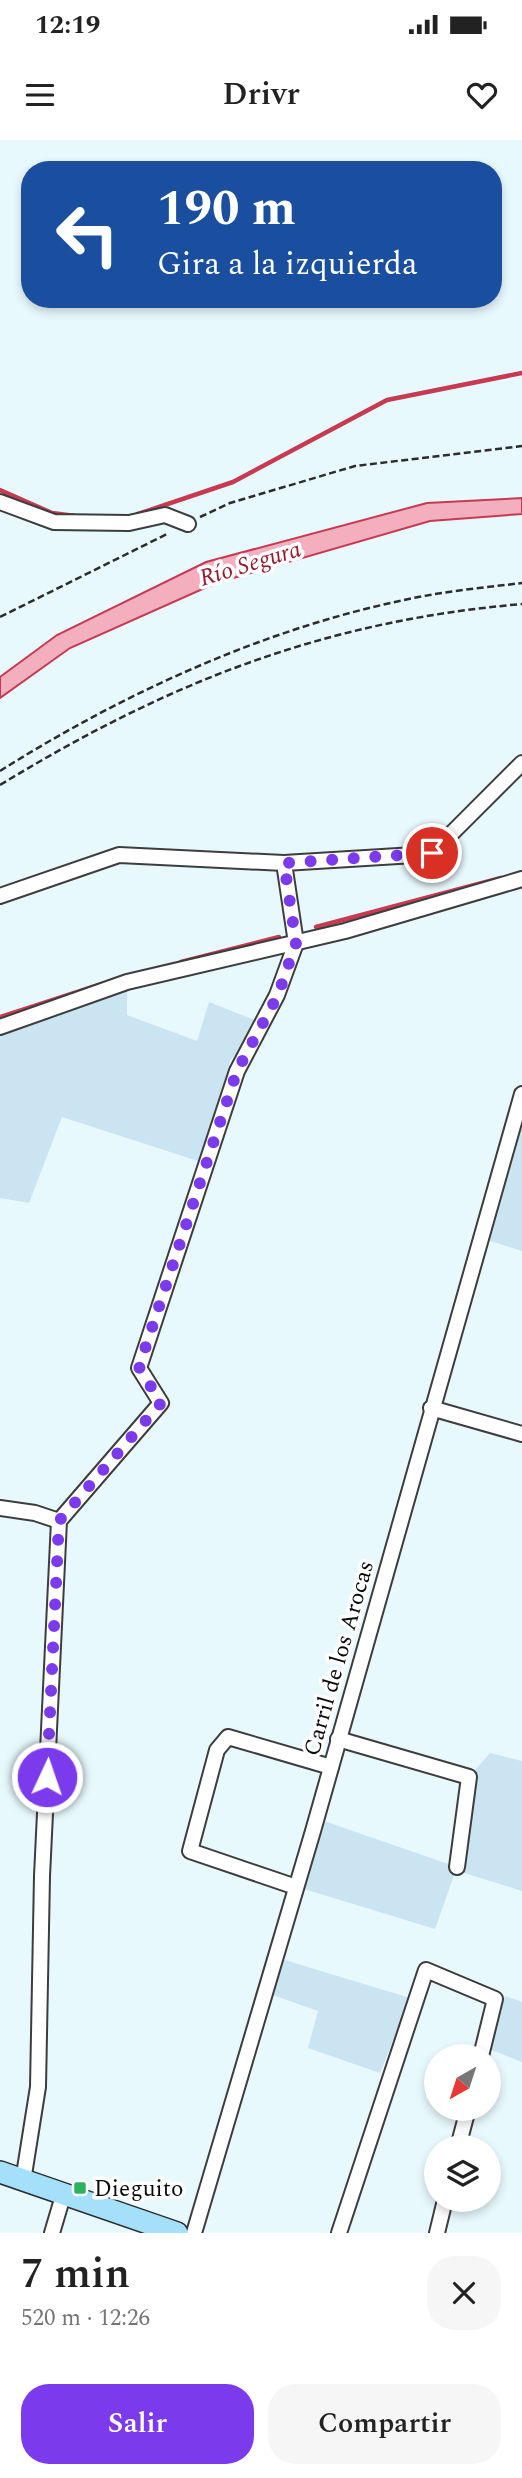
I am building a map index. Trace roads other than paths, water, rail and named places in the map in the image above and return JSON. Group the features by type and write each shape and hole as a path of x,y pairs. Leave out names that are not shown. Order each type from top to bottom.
{"main road":[{"path":"0,2172 63,2196 177,2233"}],"street":[{"path":"0,502 54,522 129,523 165,514 188,524"},
{"path":"0,896 119,855 284,863 432,853 522,764"},
{"path":"23,2181 38,2087 41,1876 59,1521 161,1403 139,1367 237,1071 278,995 296,943 284,863"},
{"path":"0,1027 127,982 296,943 522,879"},
{"name":"Carril de los Arocas","path":"194,2233 331,1767 522,1094"},
{"path":"431,1408 522,1434"},
{"path":"0,1508 35,1513 59,1521"},
{"path":"296,1887 190,1851 217,1749 228,1737 331,1767"},
{"path":"338,1739 469,1777 457,1867"},
{"path":"339,2233 426,1970 495,1999 484,2044"},
{"path":"52,2233 63,2196"},
{"path":"437,2233 442,2212"}],"water":[{"name":"Río Segura","path":"522,498 522,514 430,521 216,583 70,648 0,698 0,677 57,635 206,562 427,503"}],"waterway":[{"path":"138,514 233,482 387,400 522,373"},
{"path":"0,490 52,513 75,516"},
{"path":"316,927 501,878"},
{"path":"181,962 279,937"},
{"path":"0,1017 102,984"}],"place":[{"name":"Dieguito","path":"80,2188"}]}
